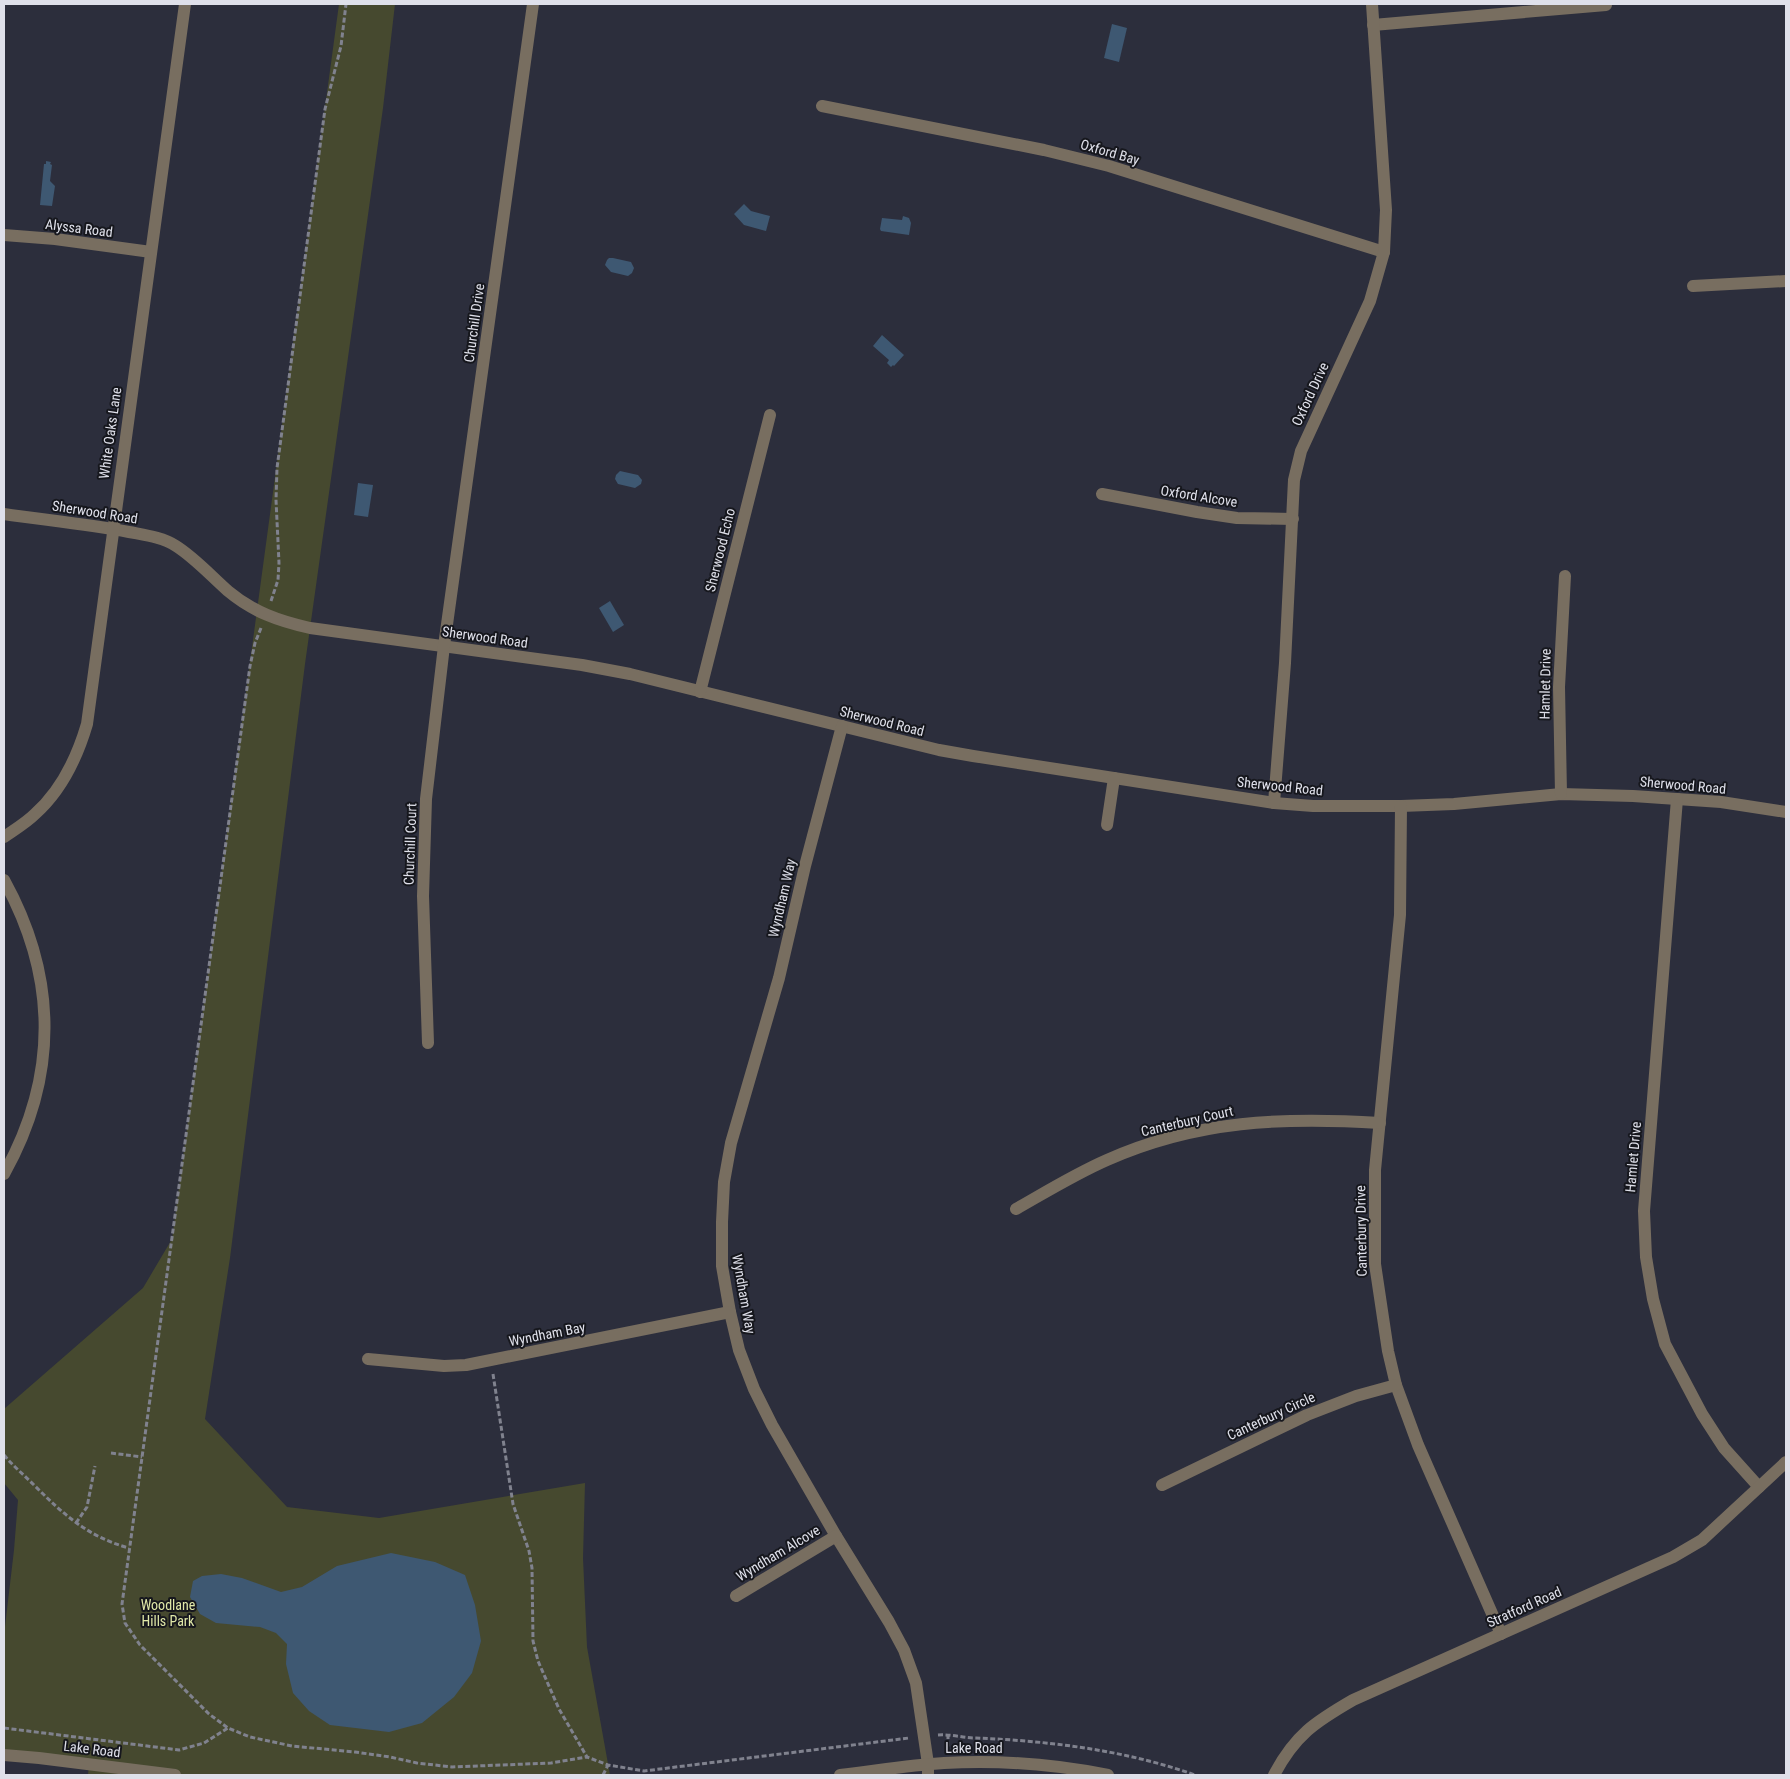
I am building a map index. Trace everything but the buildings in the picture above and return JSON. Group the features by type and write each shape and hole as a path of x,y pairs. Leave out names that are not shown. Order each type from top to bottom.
{"street":[{"name":"White Oaks Lane","path":"4,837 35,814 54,795 68,773 80,748 87,724 112,529 185,4"},
{"name":"Churchill Drive","path":"444,646 533,4"},
{"name":"Oxford Drive","path":"1274,802 1285,663 1294,480 1301,451 1370,301 1384,252 1386,210 1372,4"},
{"path":"1373,25 1606,5"},
{"name":"Oxford Bay","path":"822,106 1044,150 1109,166 1384,252"},
{"name":"Alyssa Road","path":"4,235 55,239 150,252"},
{"path":"1693,286 1786,281"},
{"name":"Sherwood Echo","path":"700,692 770,415"},
{"name":"Oxford Alcove","path":"1102,494 1238,518 1293,519"},
{"name":"Sherwood Road","path":"4,514 112,529 154,537 175,545 230,592 266,616 310,628 582,665 630,674 938,750 1274,802 1313,806 1454,804 1561,794 1722,802 1786,812"},
{"name":"Hamlet Drive","path":"1561,794 1559,687 1565,576"},
{"name":"Churchill Court","path":"428,1043 423,857 426,799 444,646"},
{"name":"Wyndham Way","path":"842,726 805,866 779,978 731,1143 724,1182 722,1266 730,1312 740,1350 754,1389 836,1536 904,1650 916,1683 928,1770"},
{"path":"1108,825 1114,778"},
{"name":"Hamlet Drive","path":"1677,799 1644,1211 1646,1257 1653,1299 1665,1344 1706,1421 1724,1448 1759,1487"},
{"name":"Canterbury Drive","path":"1401,806 1398,950 1375,1170 1375,1264 1388,1351 1396,1385 1418,1445 1501,1634"},
{"path":"4,880 22,917 35,951 42,992 45,1027 44,1060 38,1092 18,1148 4,1174"},
{"name":"Canterbury Court","path":"1016,1209 1107,1160 1153,1142 1193,1132 1238,1124 1290,1120 1380,1123"},
{"name":"Wyndham Bay","path":"368,1359 444,1366 491,1361 730,1312"},
{"name":"Canterbury Circle","path":"1162,1485 1308,1415 1356,1396 1396,1385"},
{"name":"Stratford Road","path":"1274,1775 1283,1759 1301,1736 1325,1716 1353,1700 1673,1557 1702,1540 1786,1462"},
{"name":"Wyndham Alcove","path":"736,1596 836,1536"},
{"name":"Lake Road","path":"4,1755 175,1775"},
{"name":"Lake Road","path":"840,1775 928,1770 1001,1762 1045,1765 1108,1775"}],"path":[{"path":"346,4 341,46 325,109 280,449 276,500 278,580 255,643 250,666 129,1548 122,1604 125,1623 140,1645 209,1714 228,1728 250,1737 292,1746 364,1753 452,1767 551,1763 587,1757 608,1765 653,1770 948,1734 965,1738 1025,1740 1130,1756 1195,1775"},
{"path":"491,1361 513,1504 529,1551 532,1568 533,1641 538,1661 559,1709 587,1757"},
{"path":"111,1453 142,1457"},
{"path":"4,1455 60,1512 110,1543 129,1548"},
{"path":"76,1523 88,1507 94,1466"},
{"path":"4,1728 179,1750 204,1743 228,1728"},
{"path":"603,1775 608,1765"}],"green space":[{"name":"Woodlane Hills Park","path":"339,4 395,4 383,108 305,664 230,1258 205,1419 287,1507 379,1518 585,1483 583,1558 587,1647 610,1775 88,1775 89,1764 4,1755 4,1635 18,1500 4,1483 4,1409 143,1288 172,1239"}],"water":[{"path":"1112,24 1127,28 1119,62 1104,58"},
{"path":"46,161 51,162 50,181 55,186 52,206 40,205 44,164 46,164"},
{"path":"744,204 751,211 770,216 766,231 744,225 734,214"},
{"path":"903,216 909,218 911,223 909,235 881,231 882,218 902,220"},
{"path":"609,258 631,262 634,268 632,273 628,276 611,272 605,265"},
{"path":"882,335 904,355 891,367 887,363 889,360 873,346"},
{"path":"620,471 638,475 642,480 641,484 635,488 618,484 615,479"},
{"path":"358,483 373,485 368,517 354,515"},
{"path":"610,601 624,625 613,632 599,608"},
{"path":"391,1553 435,1562 465,1575 475,1605 481,1641 472,1673 454,1697 422,1723 389,1732 330,1725 309,1711 293,1693 286,1664 287,1644 276,1633 260,1627 216,1623 200,1614 190,1597 193,1581 202,1576 221,1574 242,1578 281,1592 302,1587 337,1566"}]}
